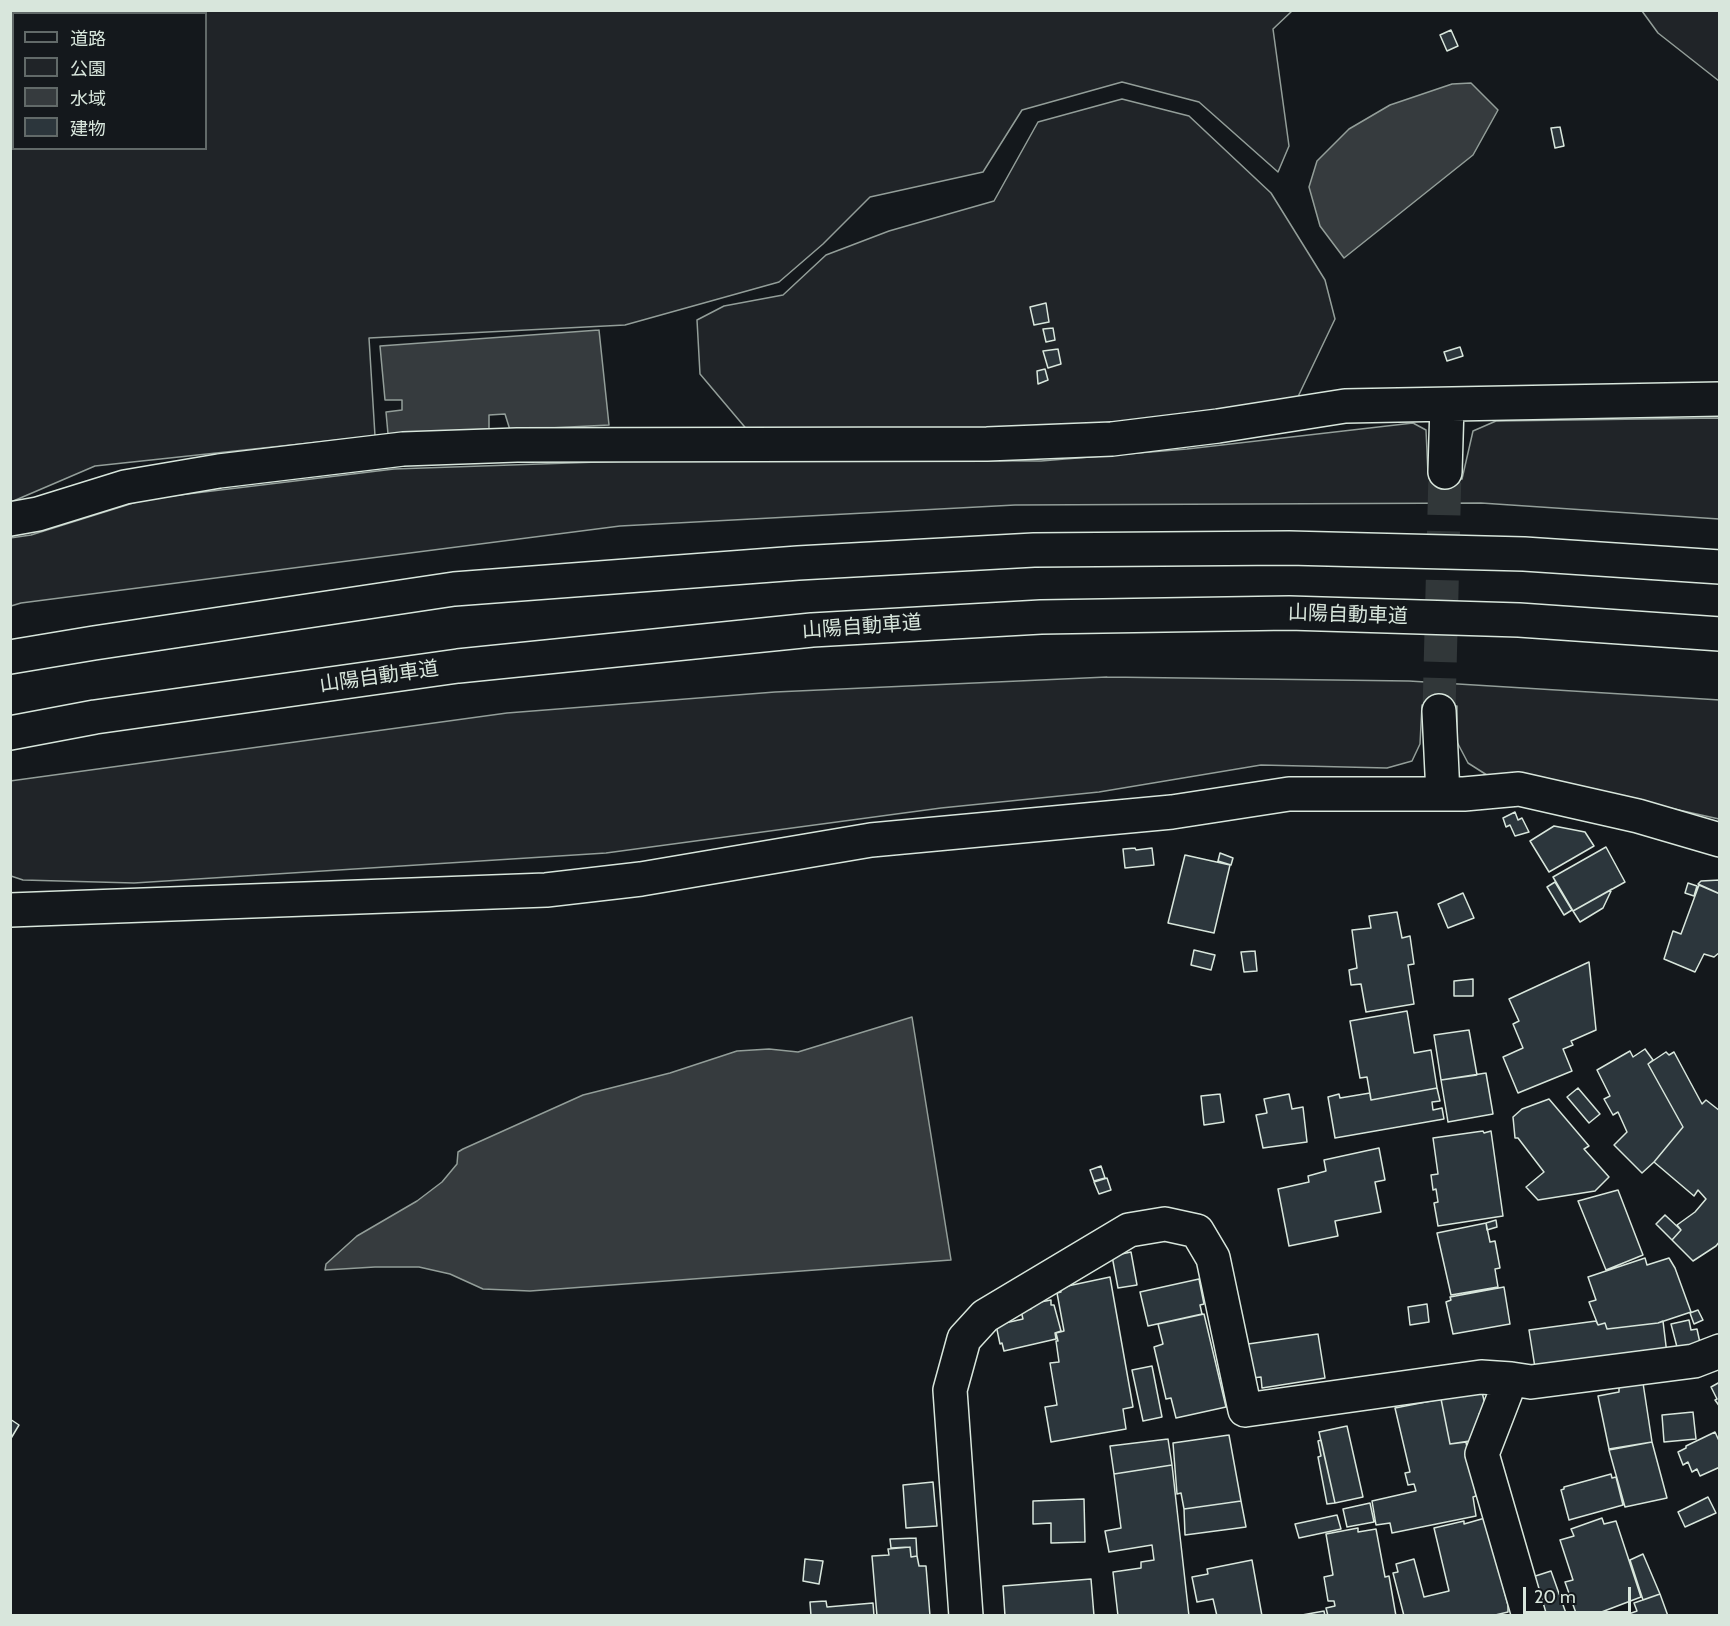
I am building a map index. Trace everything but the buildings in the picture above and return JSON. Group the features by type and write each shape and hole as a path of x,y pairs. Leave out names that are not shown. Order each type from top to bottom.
{"main road":[{"path":"10,519 38,514 125,487 219,471 403,449 517,445 987,444 1066,441 1112,439 1218,426 1345,406 1719,399"},
{"path":"1445,472 1447,405"},
{"path":"10,657 454,589 786,564 1022,551 1289,548 1524,554 1719,567"},
{"name":"山陽自動車道","path":"10,733 95,717 458,666 824,629 1041,617 1289,613 1519,620 1719,634"},
{"path":"1439,711 1443,794"},
{"path":"10,910 546,890 641,879 871,840 1172,812 1289,795 1464,794 1519,789 1638,816 1719,840"},
{"path":"966,1616 950,1390 964,1339 985,1316 1129,1230 1165,1224 1197,1231 1213,1258 1245,1410 1481,1377 1531,1382 1694,1361 1719,1351"},
{"path":"1511,1379 1482,1454 1529,1616"}],"green space":[{"path":"11,11 1292,11 1273,29 1289,146 1278,172 1199,102 1122,82 1022,110 983,172 870,197 823,244 779,282 625,325 369,338 375,436 95,466 11,502"},
{"path":"1642,11 1719,11 1719,81 1658,33"},
{"path":"1122,99 1189,116 1271,193 1325,280 1335,319 1295,403 1073,433 749,432 700,374 697,320 724,306 783,295 826,255 889,231 994,201 1038,122"},
{"path":"1719,418 1719,519 1481,503 1015,505 620,526 11,606 10,538 31,535 146,499 394,469 686,459 1041,461 1187,449 1413,423 1426,430 1428,474 1462,479 1473,431 1496,421"},
{"path":"1107,677 1409,681 1720,700 1719,819 1558,783 1490,777 1468,763 1457,742 1457,706 1422,705 1420,744 1412,761 1387,768 1261,765 1099,792 941,808 606,853 134,883 23,880 11,876 10,781 507,713 775,692"}],"water":[{"path":"1471,83 1498,110 1473,155 1344,258 1320,226 1309,187 1317,161 1349,129 1390,105 1452,84"},
{"path":"599,330 609,425 510,430 505,414 489,415 489,429 388,434 386,412 402,410 402,400 385,400 380,346"},
{"path":"912,1017 951,1260 530,1291 483,1289 450,1274 419,1267 325,1270 326,1264 357,1236 417,1201 442,1182 457,1164 458,1152 583,1095 670,1073 737,1051 769,1049 798,1052"}],"tunnel":[{"path":"1439,711 1445,472"}]}
